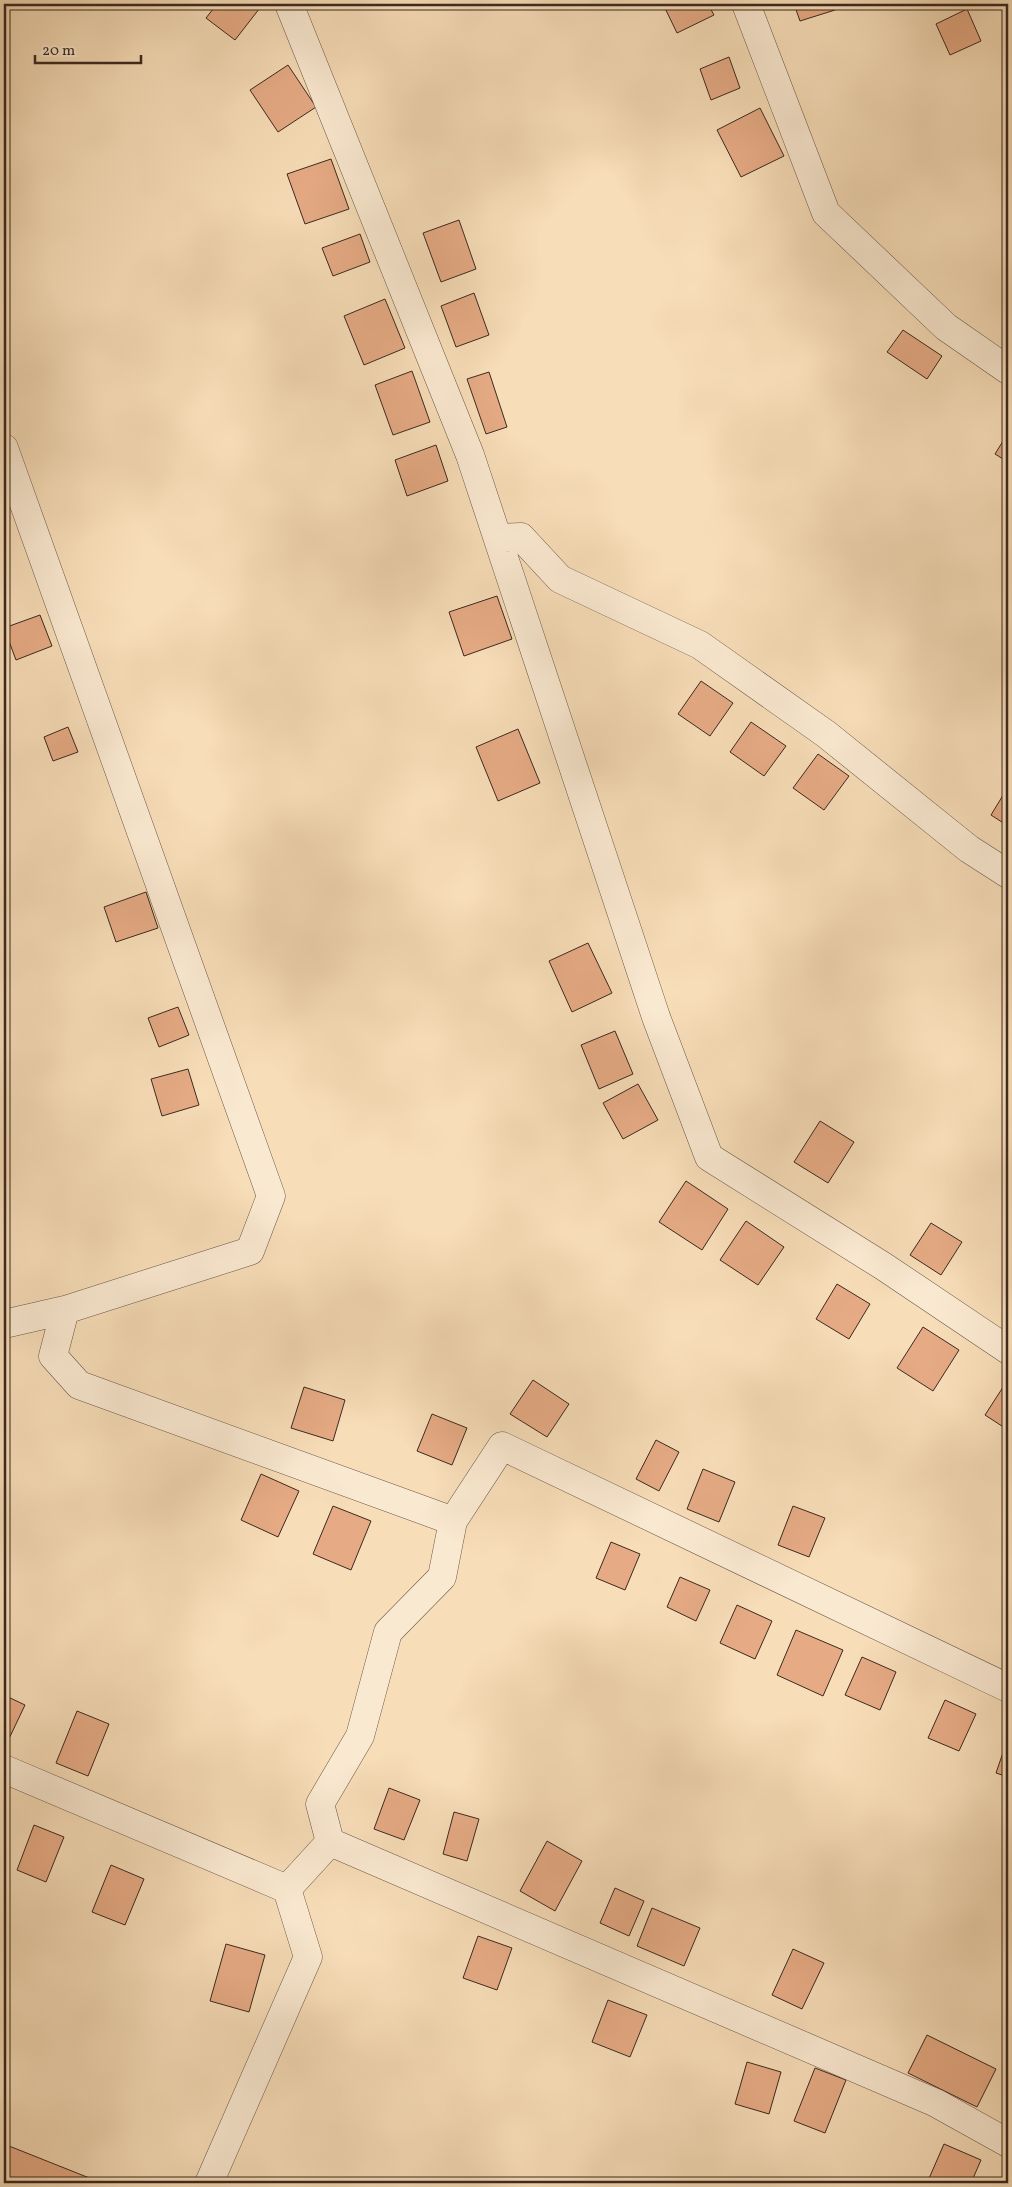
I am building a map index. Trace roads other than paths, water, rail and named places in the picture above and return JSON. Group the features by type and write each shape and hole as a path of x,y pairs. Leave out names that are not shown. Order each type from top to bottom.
{"street":[{"path":"289,4 470,455 656,1017 709,1157 883,1266 1008,1350"},
{"path":"746,4 826,213 946,327 1008,370"},
{"path":"4,448 271,1196 250,1251 65,1310 4,1324"},
{"path":"498,538 521,537 560,579 700,645 826,734 969,849 1008,874"},
{"path":"65,1310 53,1356 79,1385 453,1521"},
{"path":"330,1842 320,1804 360,1736 388,1632 442,1577 453,1521 502,1446 1008,1688"},
{"path":"4,1769 287,1889 308,1957 209,2183"},
{"path":"287,1889 330,1842"},
{"path":"330,1842 936,2103 1008,2143"}]}
